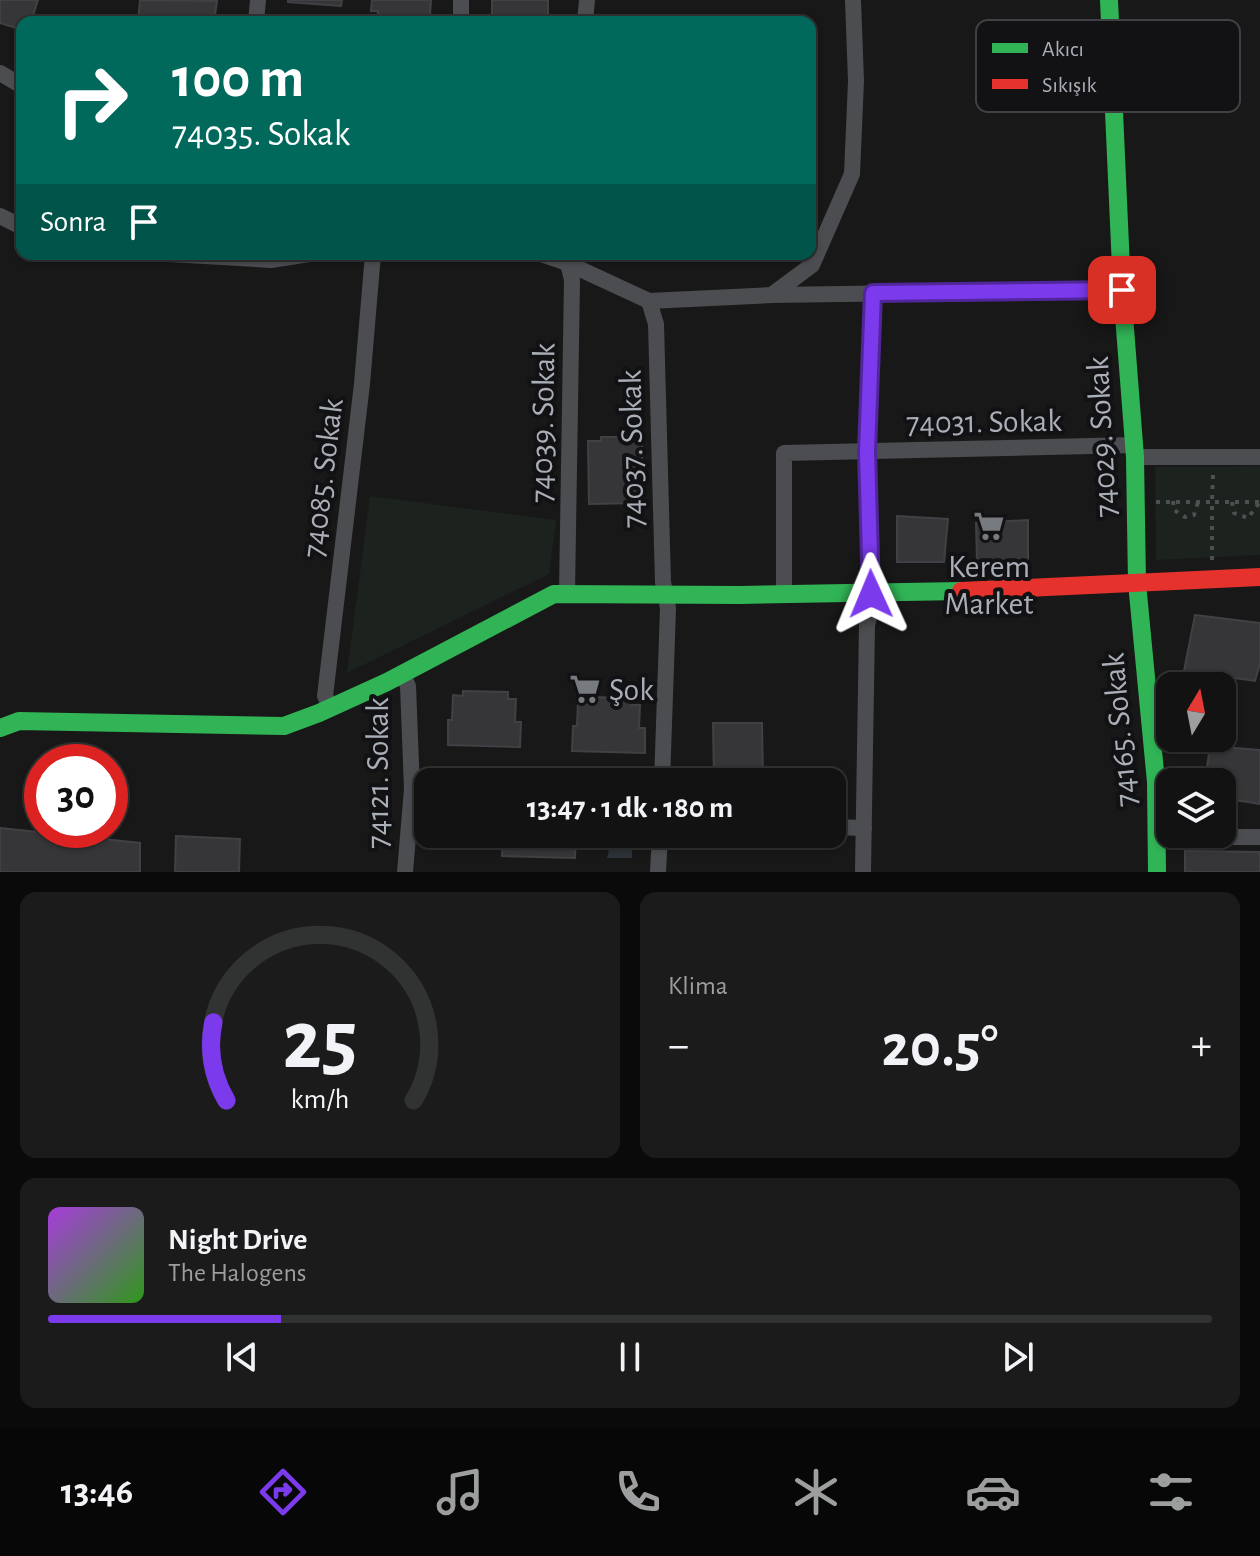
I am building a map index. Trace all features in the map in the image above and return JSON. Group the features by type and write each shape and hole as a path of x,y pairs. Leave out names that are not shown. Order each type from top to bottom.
{"street":[{"path":"816,256 852,174 856,81 853,0"},
{"name":"74029. Sokak","path":"1109,0 1110,20"},
{"name":"74029. Sokak","path":"1114,112 1122,290 1135,451 1137,583"},
{"name":"74085. Sokak","path":"331,708 325,696 362,384 372,260"},
{"name":"74039. Sokak","path":"567,260 572,280 567,593"},
{"path":"570,260 649,301 772,295 1122,290"},
{"path":"772,295 812,265 814,260"},
{"path":"863,872 867,625 871,609 867,451 873,293"},
{"name":"74037. Sokak","path":"649,301 656,324 663,582 668,608 662,768"},
{"name":"74031. Sokak","path":"784,594 784,453 1135,451 1260,457"},
{"path":"0,728 19,721 284,726 331,708 402,674 554,594 871,594 1260,577"},
{"name":"74165. Sokak","path":"1137,583 1156,782"},
{"name":"74121. Sokak","path":"402,674 408,686 412,789 405,872"},
{"path":"846,827 864,828"},
{"path":"1236,837 1260,837"},
{"path":"658,872 659,848"},
{"name":"74165. Sokak","path":"1157,872 1158,848"}],"path":[{"path":"1212,457 1212,564"},
{"path":"1173,501 1174,510 1185,517 1194,515 1198,502"},
{"path":"1156,502 1260,502"},
{"path":"1232,502 1234,513 1248,518 1260,502"}],"shaded area":[{"path":"1260,466 1260,555 1156,560 1155,467"},
{"path":"370,496 556,520 549,574 347,673"},
{"path":"610,848 632,848 632,858 607,858"}],"building":[{"path":"0,0 38,0 33,16 16,16 16,28 0,23"},
{"path":"140,0 217,1 215,16 139,16"},
{"path":"288,0 342,0 341,6"},
{"path":"372,0 431,0 430,15 378,16 378,11 371,11"},
{"path":"492,0 548,0 548,16 492,16"},
{"path":"601,437 628,437 628,441 642,441 642,503 589,504 588,441 601,441"},
{"path":"897,516 948,519 944,562 897,562"},
{"path":"1028,520 1028,559 977,561 976,523"},
{"path":"1195,615 1260,623 1260,663 1255,681 1236,678 1236,672 1184,671"},
{"path":"463,691 508,692 508,699 516,699 515,722 521,722 520,747 448,745 448,720 452,720 453,695 463,696"},
{"path":"588,697 632,698 632,705 640,705 639,728 645,728 645,753 572,751 578,701 588,702"},
{"path":"713,723 762,723 763,768 714,768"},
{"path":"1236,748 1260,750 1260,804 1236,800 1236,768 1207,768 1209,752 1236,752"},
{"path":"0,828 24,831 24,848 128,848 128,842 140,843 140,872 0,872"},
{"path":"176,836 240,839 239,872 175,872"},
{"path":"502,848 575,848 575,858 502,856"},
{"path":"1185,851 1260,852 1260,872 1185,872"}],"traffic: fast":[{"path":"1109,0 1110,20"},
{"path":"1114,112 1122,290 1135,457 1137,583 1156,782 1157,872"},
{"path":"0,728 19,721 284,726 387,682 554,594 961,591"}],"traffic: jam":[{"path":"961,591 1260,577"}],"place":[{"name":"Kerem Market","path":"989,526"},
{"name":"Şok","path":"585,689"}],"route":[{"path":"871,594 867,451 873,293 1122,290"}]}
